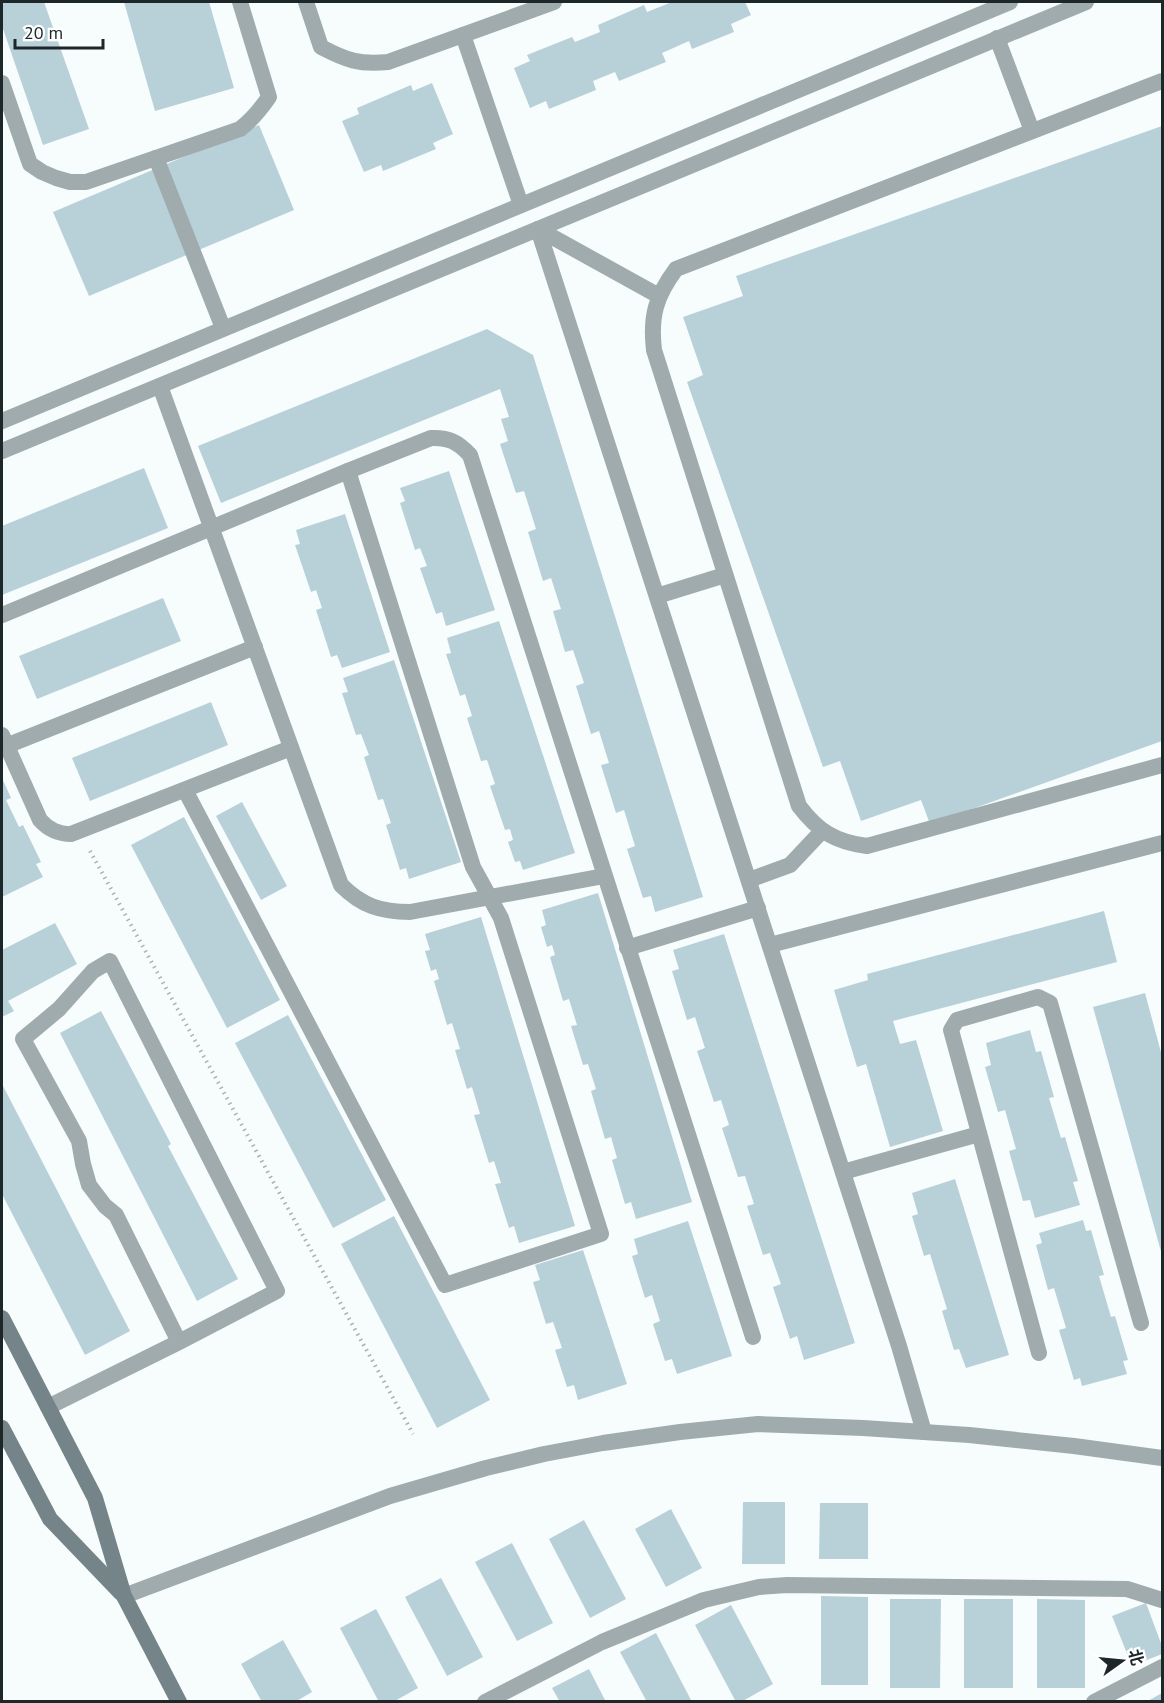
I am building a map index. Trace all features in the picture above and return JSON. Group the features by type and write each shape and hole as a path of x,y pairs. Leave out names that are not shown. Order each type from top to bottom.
{"main road":[{"path":"2,1318 95,1498 123,1596 179,1701"},
{"path":"2,1428 50,1519 123,1596"}],"street":[{"path":"2,83 30,164 56,178 70,182 86,182 240,129 251,120 269,97 240,2"},
{"path":"306,2 321,47 343,59 373,63 388,62 463,35 526,6 554,2"},
{"path":"2,421 1010,2"},
{"path":"2,452 1086,2"},
{"path":"463,35 521,205"},
{"path":"997,38 1032,131"},
{"path":"1162,81 676,269 664,285 653,318 654,350 799,807 809,820 836,839 867,846 1162,765"},
{"path":"156,158 223,328"},
{"path":"538,229 659,296"},
{"path":"538,229 900,1346 924,1432"},
{"path":"160,386 341,885 351,895 374,908 392,912 410,912 604,876"},
{"path":"2,615 431,438 454,441 462,447 470,455 753,1337"},
{"path":"185,790 445,1285 601,1234 501,918 473,867 348,471"},
{"path":"657,596 725,575"},
{"path":"255,647 4,740 40,820 46,827 62,834 79,832 291,748"},
{"path":"749,880 790,865 822,831"},
{"path":"770,945 1162,843"},
{"path":"627,948 758,908"},
{"path":"48,1407 179,1342 277,1291 110,961 93,971 59,1009 23,1039 79,1141 89,1185 105,1206 116,1215 179,1342"},
{"path":"1039,1353 951,1030 957,1020 1038,998 1050,1003 1141,1323"},
{"path":"843,1172 979,1134"},
{"path":"123,1596 390,1496 544,1454 680,1432 758,1424 863,1428 1074,1446 1162,1458"},
{"path":"485,1701 602,1642 704,1600 759,1587 787,1584 1127,1589 1162,1600"},
{"path":"1094,1701 1162,1667"}],"path":[{"path":"79,832 413,1434"}],"building":[{"path":"2,2 44,2 89,129 43,145 2,26"},
{"path":"124,2 209,2 234,88 155,111"},
{"path":"672,2 745,2 751,15 731,24 734,32 692,49 689,41 662,53 666,62 619,81 615,72 593,81 596,90 549,109 546,101 530,108 514,68 530,61 527,55 572,37 575,42 600,32 598,25 644,5 647,12"},
{"path":"432,83 453,134 433,143 436,149 383,171 381,165 364,172 342,121 359,114 357,108 411,85 413,91"},
{"path":"259,125 294,210 89,296 53,212"},
{"path":"1162,126 1162,741 930,824 921,800 861,821 840,761 823,767 687,382 703,375 683,317 743,296 736,276"},
{"path":"487,329 533,355 703,897 655,912 651,896 643,898 627,849 635,846 624,810 616,813 601,765 609,763 599,731 591,734 576,686 584,683 573,650 565,652 553,611 561,609 551,578 543,581 528,532 536,529 524,491 516,493 500,444 508,441 501,419 509,417 500,389 221,503 198,446"},
{"path":"144,468 168,528 2,595 2,526"},
{"path":"449,471 495,610 446,626 442,612 436,614 420,568 427,566 420,548 415,550 400,503 405,501 400,488"},
{"path":"345,514 390,652 342,668 337,655 331,657 316,610 322,608 316,590 311,592 295,545 300,544 296,530"},
{"path":"163,598 181,641 37,699 19,656"},
{"path":"499,621 575,853 523,870 520,861 515,862 508,842 513,840 510,829 505,830 490,786 495,784 487,760 481,761 467,718 472,716 465,694 460,696 446,654 451,653 447,638"},
{"path":"394,660 461,862 409,879 406,868 400,870 386,825 391,823 383,799 378,800 364,757 369,755 361,734 356,735 342,693 348,692 343,678"},
{"path":"211,702 228,745 90,801 72,758"},
{"path":"2,778 11,798 6,800 19,827 23,825 41,862 36,864 43,877 2,897"},
{"path":"242,802 287,886 261,900 216,816"},
{"path":"184,817 280,1000 227,1028 131,845"},
{"path":"598,893 692,1202 636,1219 631,1202 625,1204 612,1160 617,1158 611,1137 605,1139 591,1091 596,1089 588,1064 583,1065 571,1026 577,1025 569,999 563,1001 550,957 555,955 552,945 547,947 541,927 546,925 542,910"},
{"path":"1104,911 1117,962 893,1021 900,1044 916,1040 943,1131 890,1147 866,1064 857,1067 834,990 868,980 867,974"},
{"path":"481,917 575,1226 519,1243 514,1226 509,1228 495,1184 501,1183 494,1161 489,1163 474,1115 480,1114 472,1087 467,1089 455,1050 460,1049 452,1023 447,1025 434,981 439,979 436,969 431,971 425,951 430,950 425,934"},
{"path":"55,923 77,964 8,1001 14,1011 2,1017 2,950"},
{"path":"724,934 855,1343 804,1360 797,1336 790,1339 773,1287 781,1284 770,1253 763,1255 747,1206 754,1204 745,1176 738,1177 722,1128 729,1125 721,1100 714,1102 697,1051 705,1048 695,1017 687,1020 672,971 679,969 673,950"},
{"path":"1145,993 1162,1056 1162,1255 1093,1007"},
{"path":"101,1011 238,1279 197,1301 60,1033"},
{"path":"288,1015 386,1200 333,1228 235,1043"},
{"path":"1030,1030 1036,1052 1041,1051 1054,1097 1049,1098 1061,1138 1065,1137 1078,1181 1073,1182 1080,1205 1035,1218 1030,1200 1023,1201 1009,1151 1016,1149 1005,1110 998,1112 985,1067 991,1065 986,1043"},
{"path":"2,1084 130,1331 85,1355 2,1194"},
{"path":"955,1179 1009,1355 966,1368 959,1349 954,1350 942,1311 947,1309 930,1254 924,1256 912,1216 918,1214 912,1193"},
{"path":"394,1216 490,1400 437,1428 341,1244"},
{"path":"1083,1220 1086,1231 1091,1230 1104,1275 1099,1276 1111,1317 1115,1316 1128,1360 1123,1361 1127,1374 1082,1386 1080,1378 1074,1380 1059,1330 1066,1328 1054,1288 1048,1290 1036,1245 1042,1243 1039,1233"},
{"path":"688,1221 732,1356 677,1374 672,1359 665,1361 653,1324 660,1321 652,1295 645,1298 632,1256 638,1254 634,1239"},
{"path":"583,1250 627,1384 578,1400 574,1385 567,1387 555,1350 562,1348 553,1322 546,1324 533,1282 540,1280 535,1265"},
{"path":"743,1502 785,1502 785,1564 742,1564"},
{"path":"820,1503 868,1503 868,1559 819,1559"},
{"path":"671,1509 702,1568 666,1587 635,1529"},
{"path":"584,1520 626,1599 590,1618 549,1539"},
{"path":"512,1543 553,1623 517,1641 475,1562"},
{"path":"441,1578 483,1657 447,1676 405,1597"},
{"path":"821,1596 868,1597 868,1685 821,1685"},
{"path":"890,1599 941,1599 940,1688 890,1688"},
{"path":"964,1599 1013,1599 1013,1688 964,1688"},
{"path":"1037,1599 1085,1600 1085,1688 1037,1688"},
{"path":"1146,1603 1162,1646 1162,1654 1132,1666 1112,1616"},
{"path":"731,1605 773,1684 741,1702 736,1702 695,1625"},
{"path":"376,1609 418,1688 393,1702 379,1702 340,1628"},
{"path":"656,1633 692,1702 647,1702 620,1652"},
{"path":"283,1640 312,1692 295,1702 262,1702 241,1664"},
{"path":"589,1669 606,1702 560,1702 552,1688"},
{"path":"1162,1693 1162,1702 1146,1702"}]}
